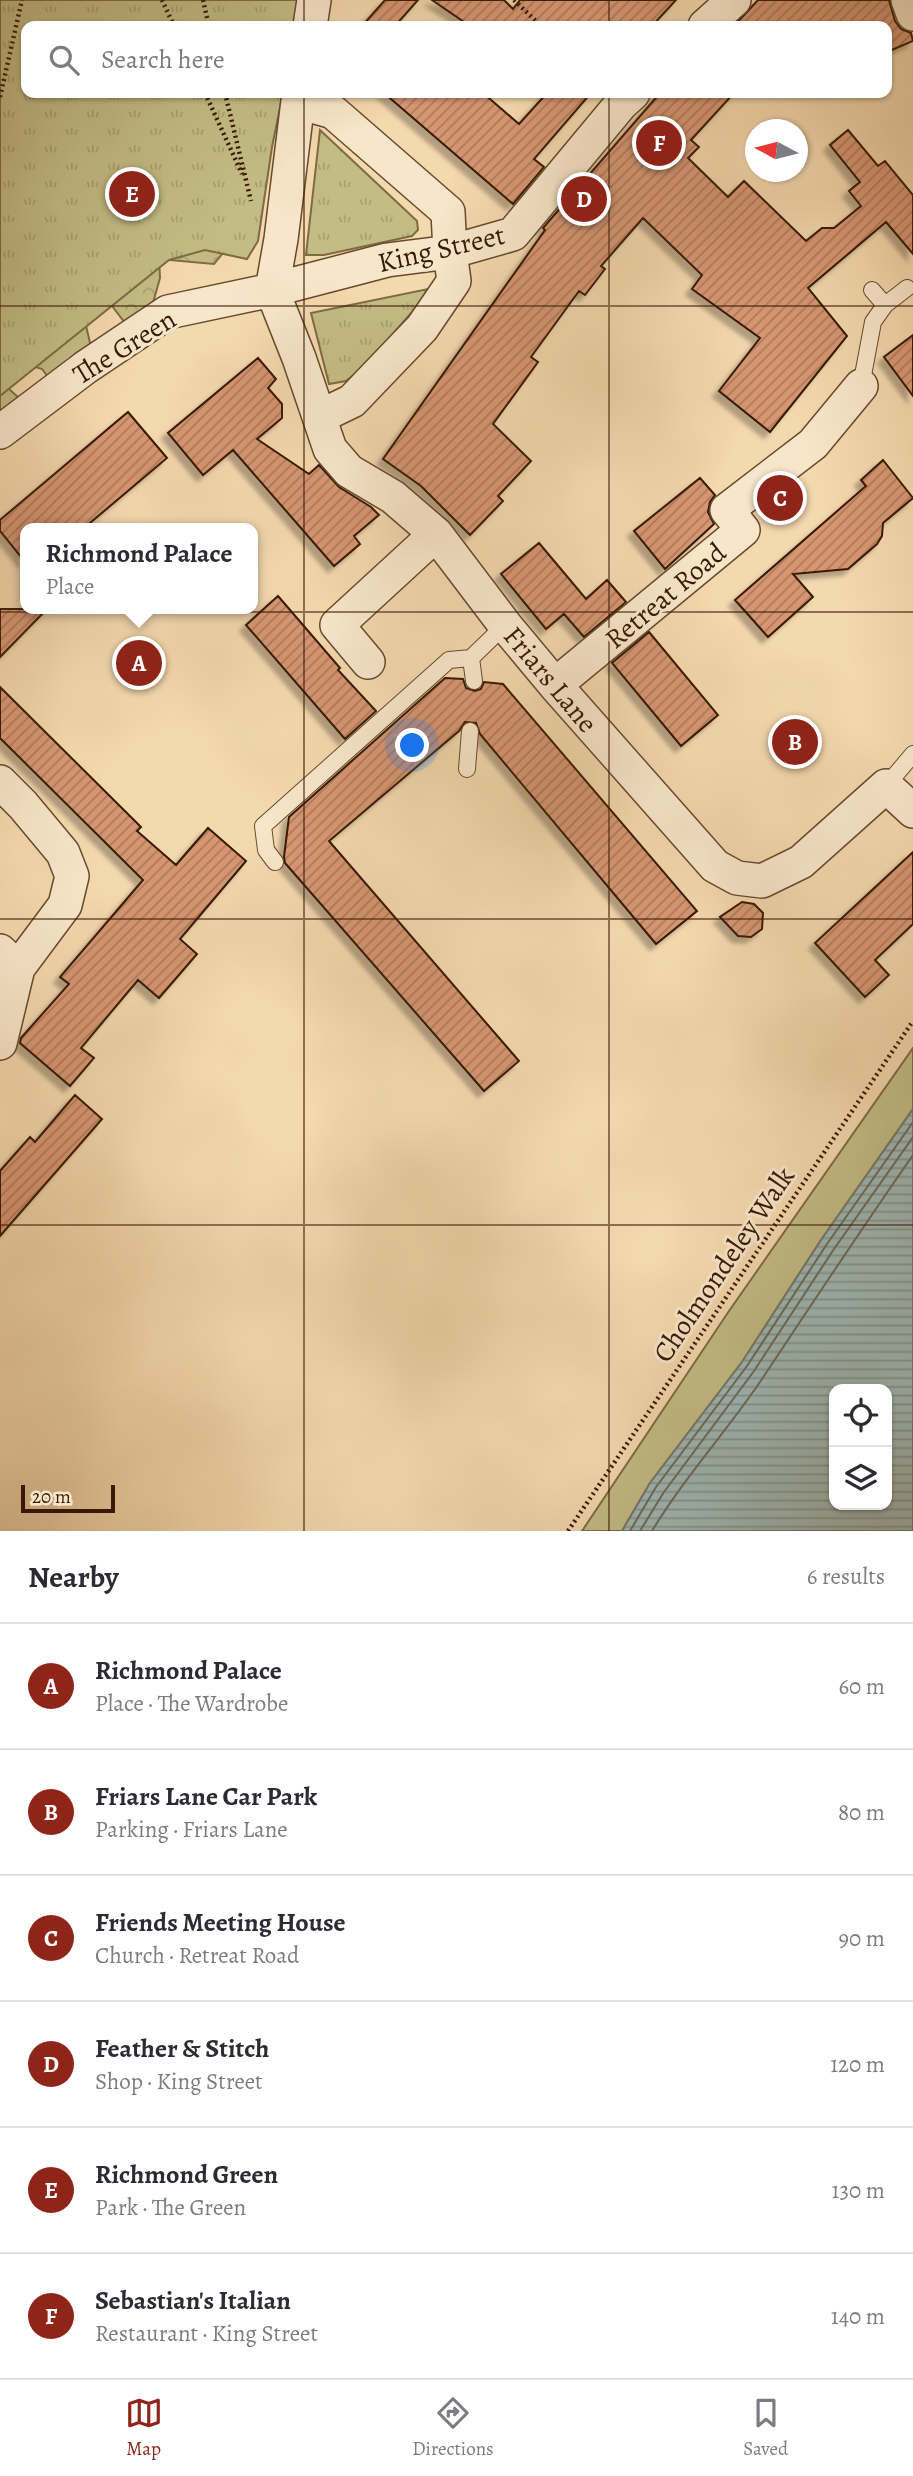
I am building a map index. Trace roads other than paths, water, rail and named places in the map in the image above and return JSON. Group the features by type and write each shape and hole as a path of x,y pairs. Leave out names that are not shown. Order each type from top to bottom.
{"street":[{"path":"311,21 314,0"},
{"path":"711,21 734,0"},
{"path":"908,0 913,14"},
{"path":"272,290 281,239 298,98"},
{"path":"300,98 333,112 448,212 454,281 422,328 352,401 319,417"},
{"name":"King Street","path":"272,290 387,260 450,252 513,234 628,98"},
{"name":"Friars Lane","path":"272,290 330,449 349,471 393,497 436,534 505,625 555,685 715,866 737,878 762,881 801,862 886,786"},
{"name":"The Green","path":"0,432 86,367 168,312 272,290"},
{"name":"Retreat Road","path":"555,685 743,530 727,510 813,444 861,386"},
{"path":"368,662 337,625 436,534"},
{"path":"0,782 64,853 72,876 65,905 9,960 0,1044"},
{"path":"886,786 913,811"}],"lane":[{"path":"861,386 873,322 885,305 907,288"},
{"path":"872,290 885,305"},
{"path":"275,862 266,850 263,826 449,660 471,658 505,625"},
{"path":"471,658 474,681"},
{"path":"467,769 470,732"},
{"path":"886,786 913,754"}],"water":[{"path":"913,1109 913,1531 622,1531 650,1483 742,1362 821,1240"}],"place":[{"name":"Sebastian's Italian","path":"659,143"},
{"name":"Richmond Green","path":"132,194"},
{"name":"Feather & Stitch","path":"584,199"},
{"name":"Friends Meeting House","path":"780,498"},
{"name":"Richmond Palace","path":"139,663"},
{"name":"Friars Lane Car Park","path":"795,742"}]}
